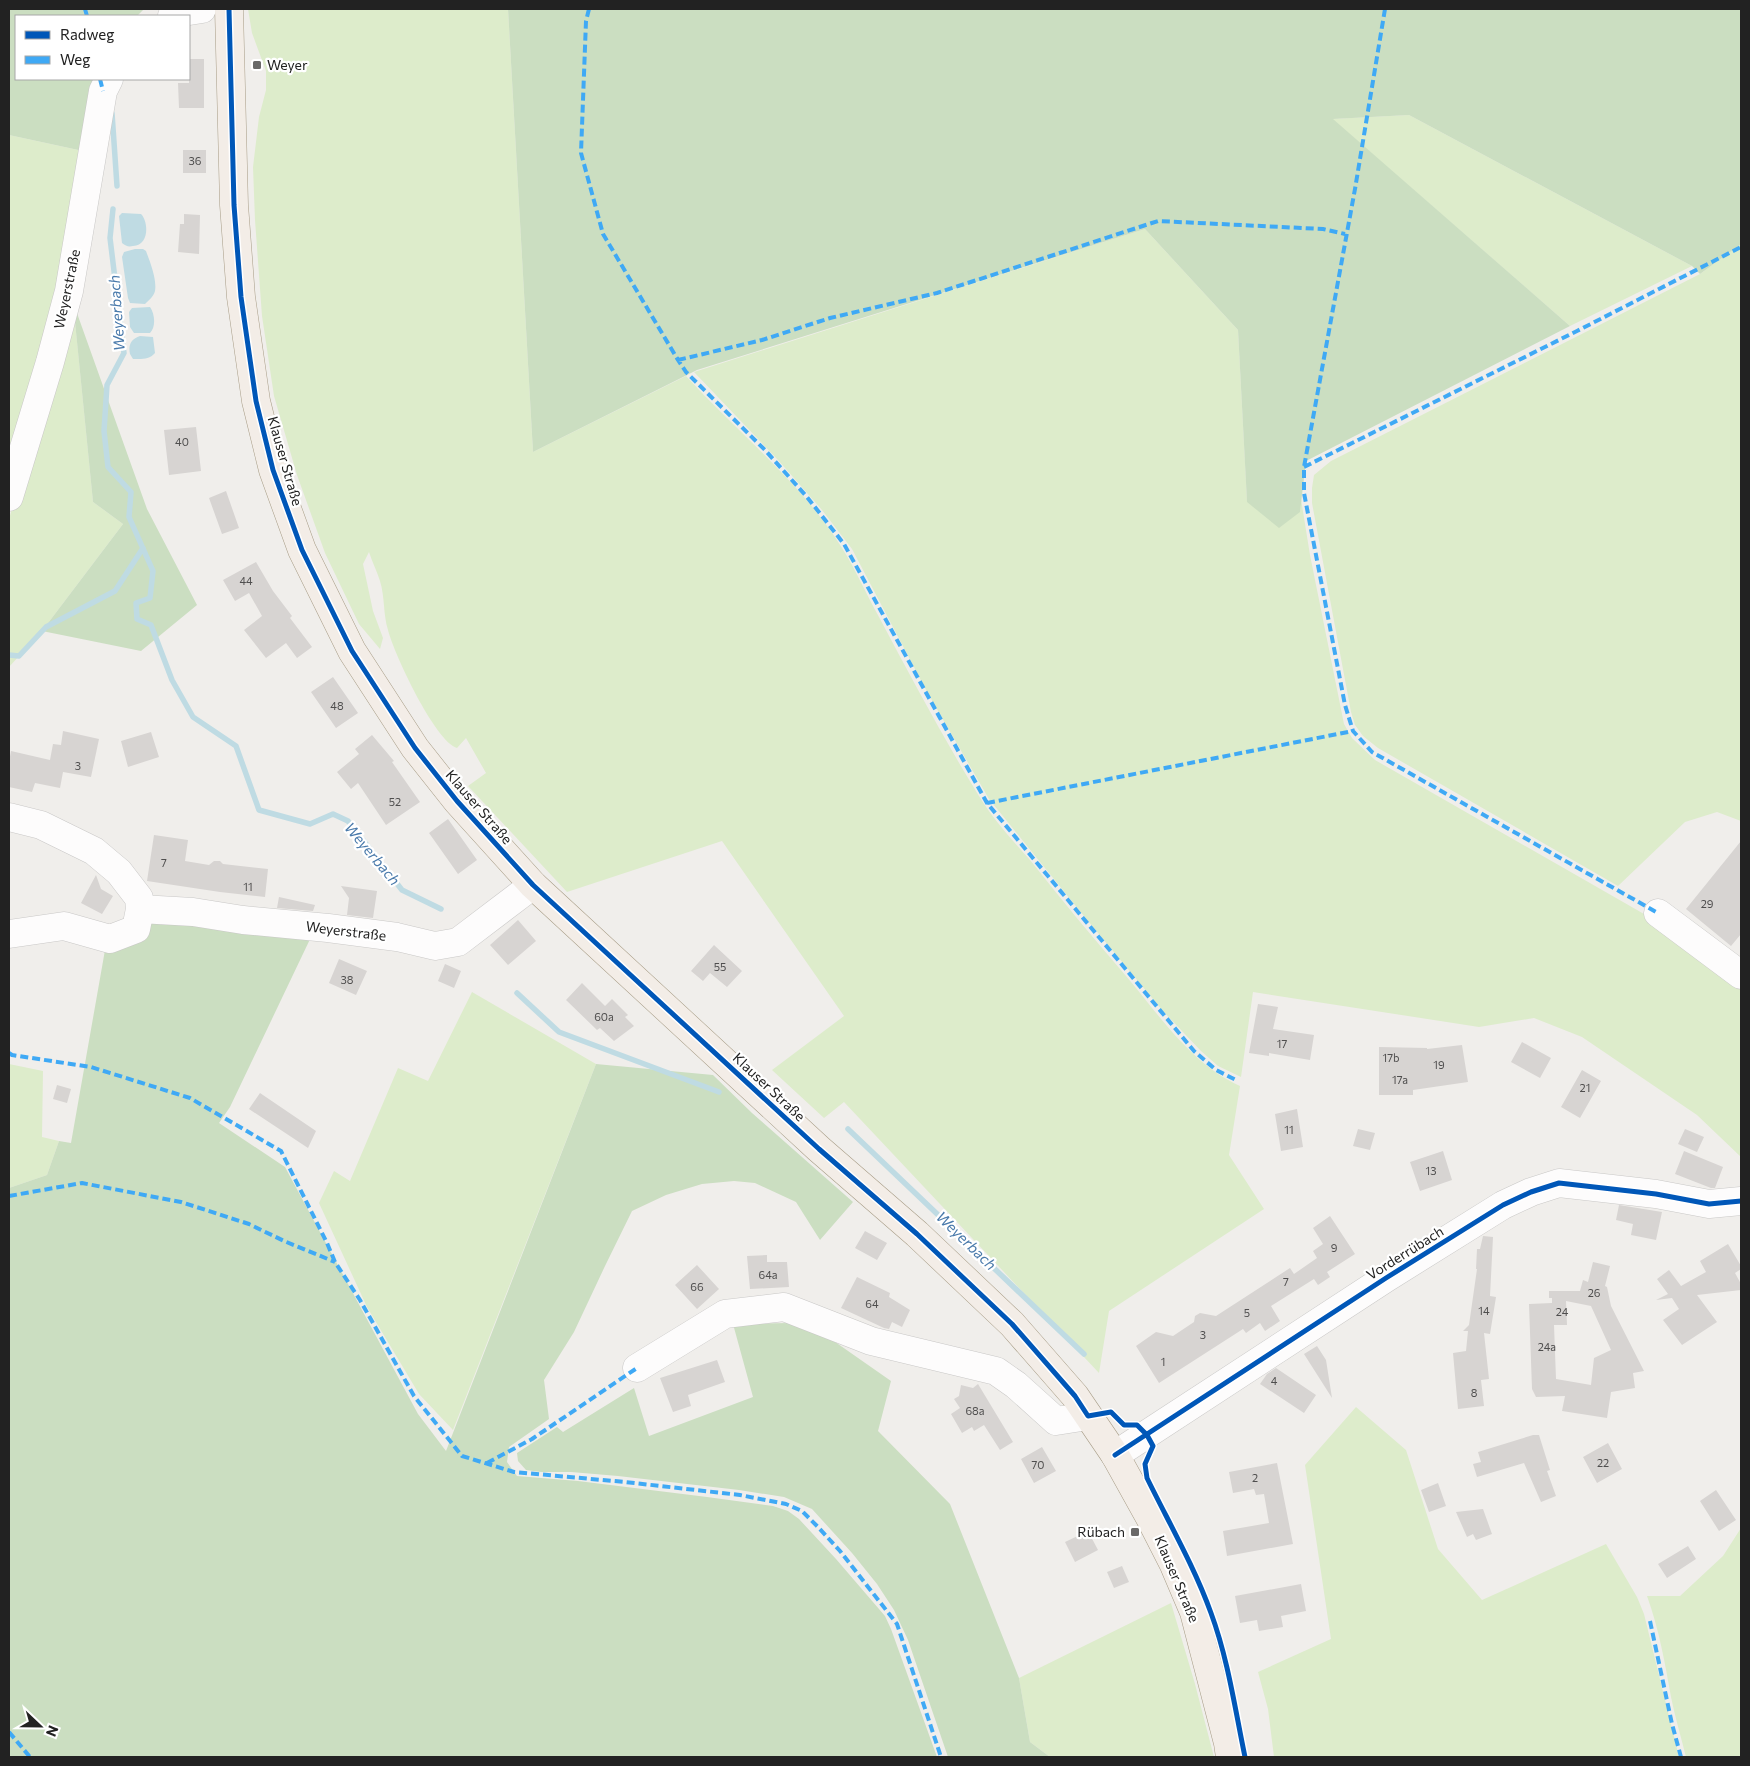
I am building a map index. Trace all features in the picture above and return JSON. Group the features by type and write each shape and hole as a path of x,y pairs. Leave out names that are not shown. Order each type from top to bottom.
{"main road":[{"name":"Klauser Straße","path":"229,9 234,205 241,297 256,401 273,470 302,550 352,651 415,748 457,802 533,885 819,1149 917,1234 1005,1317 1075,1396 1115,1455 1174,1565 1194,1612 1230,1757"}],"street":[{"path":"175,15 202,9"},
{"name":"Weyerstraße","path":"9,497 50,362 69,290 103,91 108,80"},
{"path":"9,817 41,825 94,851 119,872 139,898 140,909 136,929 110,939 64,926 9,934"},
{"name":"Weyerstraße","path":"140,909 193,912 243,920 328,928 397,937 435,946 458,942 533,885"},
{"path":"1658,913 1741,975"},
{"name":"Vorderrübach","path":"1115,1455 1386,1278 1503,1205 1531,1192 1559,1183 1656,1194 1709,1204 1741,1201"},
{"path":"637,1368 725,1314 784,1307 872,1341 996,1372 1016,1385 1056,1420 1088,1416"}],"green space":[{"path":"9,9 144,9 138,15 15,15 15,80 100,80 83,151 9,135"},
{"path":"248,9 508,9 533,452 686,376 808,501 826,524 852,565 915,685 984,805 1177,1038 1206,1065 1222,1077 1240,1086 1229,1155 1264,1209 1109,1311 1099,1373 844,1102 824,1118 772,1070 844,1016 722,841 567,892 468,786 486,773 466,738 457,748 448,742 427,714 416,695 398,658 386,624 382,587 369,552 363,564 373,611 383,638 380,649 359,624 325,553 297,475 274,396 262,316 253,167 259,117 266,90 266,71 252,33"},
{"path":"508,9 1741,9 1741,244 1700,274 1692,266 1409,115 1333,119 1570,326 1306,461 1300,512 1279,528 1247,502 1238,330 1145,229 697,370 533,452"},
{"path":"1409,115 1692,266 1570,326 1332,119"},
{"path":"9,135 83,151 65,286 9,483"},
{"path":"1145,229 1238,330 1247,501 1300,512 1301,499 1310,555 1344,724 1352,738 1375,760 1651,918 1741,988 1741,1157 1697,1115 1582,1037 1534,1018 1479,1027 1253,992 1241,1077 1218,1066 1162,1010 989,799 926,690 852,549 822,510 778,460 694,372"},
{"path":"1741,244 1741,821 1717,812 1685,822 1618,886 1378,748 1363,736 1355,725 1351,712 1312,503 1314,475 1331,461 1700,274"},
{"path":"73,302 93,502 123,524 42,631 9,667 9,519"},
{"path":"73,302 147,509 197,605 141,651 42,631 123,524 93,502"},
{"path":"141,919 312,935 230,1107 219,1123 285,1167 418,1414 446,1451 596,1064 713,1075 752,1113 853,1202 820,1240 796,1202 755,1183 734,1181 702,1184 666,1195 632,1211 574,1332 544,1380 549,1419 509,1447 507,1462 517,1476 578,1481 707,1497 773,1506 788,1511 799,1519 836,1559 885,1616 937,1757 9,1757 9,1188 47,1175 59,1141 71,1143 105,950"},
{"path":"472,992 596,1064 453,1430 419,1394 367,1307 319,1203 334,1171 350,1181 398,1068 428,1081"},
{"path":"9,1064 43,1071 42,1137 59,1141 47,1175 9,1188"},
{"path":"791,1323 828,1337 891,1381 878,1431 950,1504 1019,1678 1030,1742 1050,1757 948,1757 908,1640 894,1610 877,1584 852,1553 812,1509 784,1497 739,1490 618,1476 526,1470 518,1461 517,1453 557,1427 563,1432 634,1388 649,1436 753,1397 733,1324"},
{"path":"1356,1407 1406,1450 1438,1549 1482,1600 1606,1544 1637,1597 1644,1614 1679,1757 1274,1757 1268,1709 1258,1672 1331,1639 1305,1465"},
{"path":"1741,1528 1741,1757 1686,1757 1658,1633 1647,1596 1680,1596 1723,1556"},
{"path":"1171,1603 1214,1757 1050,1757 1030,1742 1019,1678"}],"water":[{"path":"122,213 141,214 144,218 145,238 138,245 126,246 122,243 119,216"},
{"path":"135,249 146,251 154,276 154,293 145,304 130,303 128,298 122,257 124,252"},
{"path":"150,307 154,320 152,330 150,333 134,333 130,327 129,312 132,308"},
{"path":"140,336 153,337 155,353 148,358 133,359 129,348 132,341"}],"building":[{"path":"190,59 204,59 204,108 179,108 178,83 189,83"},
{"path":"183,150 206,150 206,173 183,173"},
{"path":"184,214 200,215 199,254 178,252 180,224 184,224"},
{"path":"196,427 201,471 169,475 164,430"},
{"path":"226,491 239,528 222,534 209,498"},
{"path":"256,562 273,591 292,616 290,618 312,647 297,658 286,643 266,658 244,630 262,616 249,593 235,601 223,580"},
{"path":"333,677 358,713 336,728 311,692"},
{"path":"63,731 99,739 91,777 63,772 60,788 35,783 32,792 9,787 11,751 50,760 53,744 61,745"},
{"path":"151,732 159,757 128,767 121,741"},
{"path":"372,735 394,761 392,762 420,802 386,825 358,783 351,789 337,772 359,754 355,749"},
{"path":"448,819 477,860 458,874 429,833"},
{"path":"154,835 188,840 185,861 209,865 214,861 220,861 223,864 268,869 265,897 147,881"},
{"path":"1741,841 1741,934 1731,946 1686,909"},
{"path":"96,875 101,889 113,896 102,914 81,903"},
{"path":"341,886 377,891 373,918 347,915 349,898"},
{"path":"279,897 315,905 313,911 277,908"},
{"path":"518,920 536,941 508,965 490,945"},
{"path":"714,945 742,971 727,987 710,973 703,981 691,971"},
{"path":"339,959 367,971 356,995 329,983"},
{"path":"445,964 461,971 454,988 438,981"},
{"path":"582,983 605,1006 612,999 628,1015 625,1017 634,1026 614,1041 600,1028 597,1030 566,1000"},
{"path":"1258,1004 1278,1007 1273,1029 1314,1035 1310,1060 1269,1053 1269,1056 1249,1053"},
{"path":"1522,1042 1551,1058 1540,1078 1511,1062"},
{"path":"1462,1045 1468,1082 1413,1090 1413,1095 1379,1095 1379,1047 1427,1049"},
{"path":"1582,1070 1601,1081 1580,1118 1561,1107"},
{"path":"57,1085 71,1089 67,1103 53,1099"},
{"path":"260,1093 316,1131 308,1148 249,1109"},
{"path":"1297,1109 1303,1147 1281,1151 1275,1114"},
{"path":"1358,1129 1375,1133 1370,1150 1353,1146"},
{"path":"1685,1129 1704,1137 1697,1152 1678,1144"},
{"path":"1443,1151 1452,1180 1420,1191 1410,1162"},
{"path":"1684,1151 1723,1167 1715,1188 1675,1174"},
{"path":"1619,1205 1662,1212 1656,1240 1631,1235 1633,1224 1616,1220"},
{"path":"1330,1216 1355,1254 1327,1272 1330,1277 1318,1285 1314,1279 1271,1306 1280,1321 1265,1331 1260,1323 1246,1333 1243,1329 1159,1383 1136,1346 1156,1332 1173,1336 1194,1322 1195,1316 1200,1313 1216,1316 1290,1268 1294,1274 1317,1258 1313,1251 1323,1244 1313,1228"},
{"path":"865,1231 887,1243 877,1260 855,1248"},
{"path":"1483,1236 1493,1237 1490,1296 1496,1297 1490,1334 1484,1333 1489,1379 1481,1380 1484,1406 1458,1409 1453,1353 1466,1351 1468,1331 1463,1331 1469,1325 1477,1269 1477,1249 1480,1249"},
{"path":"1728,1244 1741,1266 1741,1269 1735,1273 1741,1284 1741,1290 1697,1295 1717,1322 1682,1345 1663,1320 1679,1309 1672,1298 1656,1300 1668,1294 1657,1279 1669,1270 1681,1286 1706,1272 1700,1261"},
{"path":"767,1255 767,1262 787,1262 789,1287 750,1289 747,1256"},
{"path":"1593,1262 1610,1266 1605,1286 1607,1287 1611,1306 1644,1371 1633,1373 1635,1388 1611,1392 1607,1418 1562,1411 1565,1396 1536,1397 1532,1389 1529,1304 1552,1303 1552,1298 1549,1298 1549,1291 1580,1291 1583,1280 1588,1282","holes":["1566,1301 1591,1306 1611,1350 1594,1358 1591,1385 1556,1379 1554,1325 1567,1325"]},
{"path":"697,1265 719,1289 697,1309 675,1285"},
{"path":"857,1277 890,1293 889,1297 910,1310 902,1327 892,1322 889,1329 884,1328 841,1308"},
{"path":"1317,1346 1326,1360 1332,1398 1304,1354"},
{"path":"717,1360 725,1382 688,1395 691,1406 673,1412 660,1378"},
{"path":"1276,1368 1316,1395 1304,1413 1260,1384 1267,1374"},
{"path":"978,1384 1013,1442 1000,1450 984,1425 974,1431 972,1427 962,1433 951,1414 960,1408 954,1399 959,1396 961,1385 973,1388"},
{"path":"1533,1435 1539,1435 1550,1470 1547,1471 1556,1496 1541,1502 1524,1463 1477,1477 1473,1464 1481,1462 1478,1452"},
{"path":"1608,1443 1622,1469 1597,1483 1583,1457"},
{"path":"1042,1447 1056,1471 1034,1483 1021,1459"},
{"path":"1277,1463 1293,1544 1227,1556 1223,1531 1269,1523 1264,1494 1256,1495 1254,1489 1233,1493 1229,1472"},
{"path":"1438,1483 1446,1506 1429,1512 1421,1490"},
{"path":"1716,1490 1736,1520 1719,1531 1700,1501"},
{"path":"1483,1509 1492,1534 1476,1540 1473,1534 1467,1537 1456,1512"},
{"path":"1088,1531 1098,1550 1075,1562 1065,1542"},
{"path":"1688,1546 1696,1559 1667,1578 1658,1564"},
{"path":"1122,1566 1129,1582 1114,1588 1107,1572"},
{"path":"1301,1584 1306,1611 1281,1616 1283,1627 1259,1631 1257,1620 1240,1623 1235,1596"}],"waterway":[{"name":"Weyerbach","path":"112,113 117,186"},
{"name":"Weyerbach","path":"113,209 110,238 124,353 107,385 104,431 108,467 131,492 129,517 153,571 150,598 136,603 137,619 151,625 172,680 193,717 236,746 259,810 310,824 333,814 348,821 402,890 441,909"},
{"path":"9,655 19,656 46,627 115,591 143,548"},
{"name":"Weyerbach","path":"517,993 559,1032 719,1092"},
{"name":"Weyerbach","path":"848,1129 1084,1354"}],"marked path":[{"path":"85,9 87,15"},
{"path":"589,9 586,21 581,153 603,234 678,360 686,372 765,450 807,497 844,544 987,803 1194,1051 1216,1070 1236,1080"},
{"path":"1385,9 1355,189 1304,467 1304,493 1345,705 1353,731 1372,752 1658,913"},
{"path":"100,80 103,91"},
{"path":"678,360 762,340 830,318 937,293 1158,221 1323,229 1345,234"},
{"path":"1304,467 1741,247"},
{"path":"987,803 1353,731"},
{"path":"9,1053 91,1067 190,1098 281,1151 335,1262 360,1300 414,1396 462,1456 514,1472 740,1495 786,1504 802,1511 840,1551 897,1624 941,1757"},
{"path":"9,1196 82,1183 181,1202 249,1224 335,1262"},
{"path":"487,1463 532,1439 637,1368"},
{"path":"1650,1621 1681,1757"},
{"path":"9,1732 30,1757"}],"cycle path":[{"path":"229,9 234,205 241,297 256,401 273,470 302,550 352,651 415,748 457,801 533,885 819,1149 917,1234 1012,1324 1075,1396 1088,1416 1111,1412 1124,1425 1137,1425 1147,1435 1153,1446 1145,1464 1147,1478 1189,1561 1217,1630 1227,1666 1245,1757"},
{"path":"1115,1455 1386,1278 1503,1205 1531,1192 1559,1183 1656,1194 1709,1204 1741,1201"}],"place":[{"name":"Weyer","path":"257,65"},
{"name":"Rübach","path":"1135,1532"}]}
